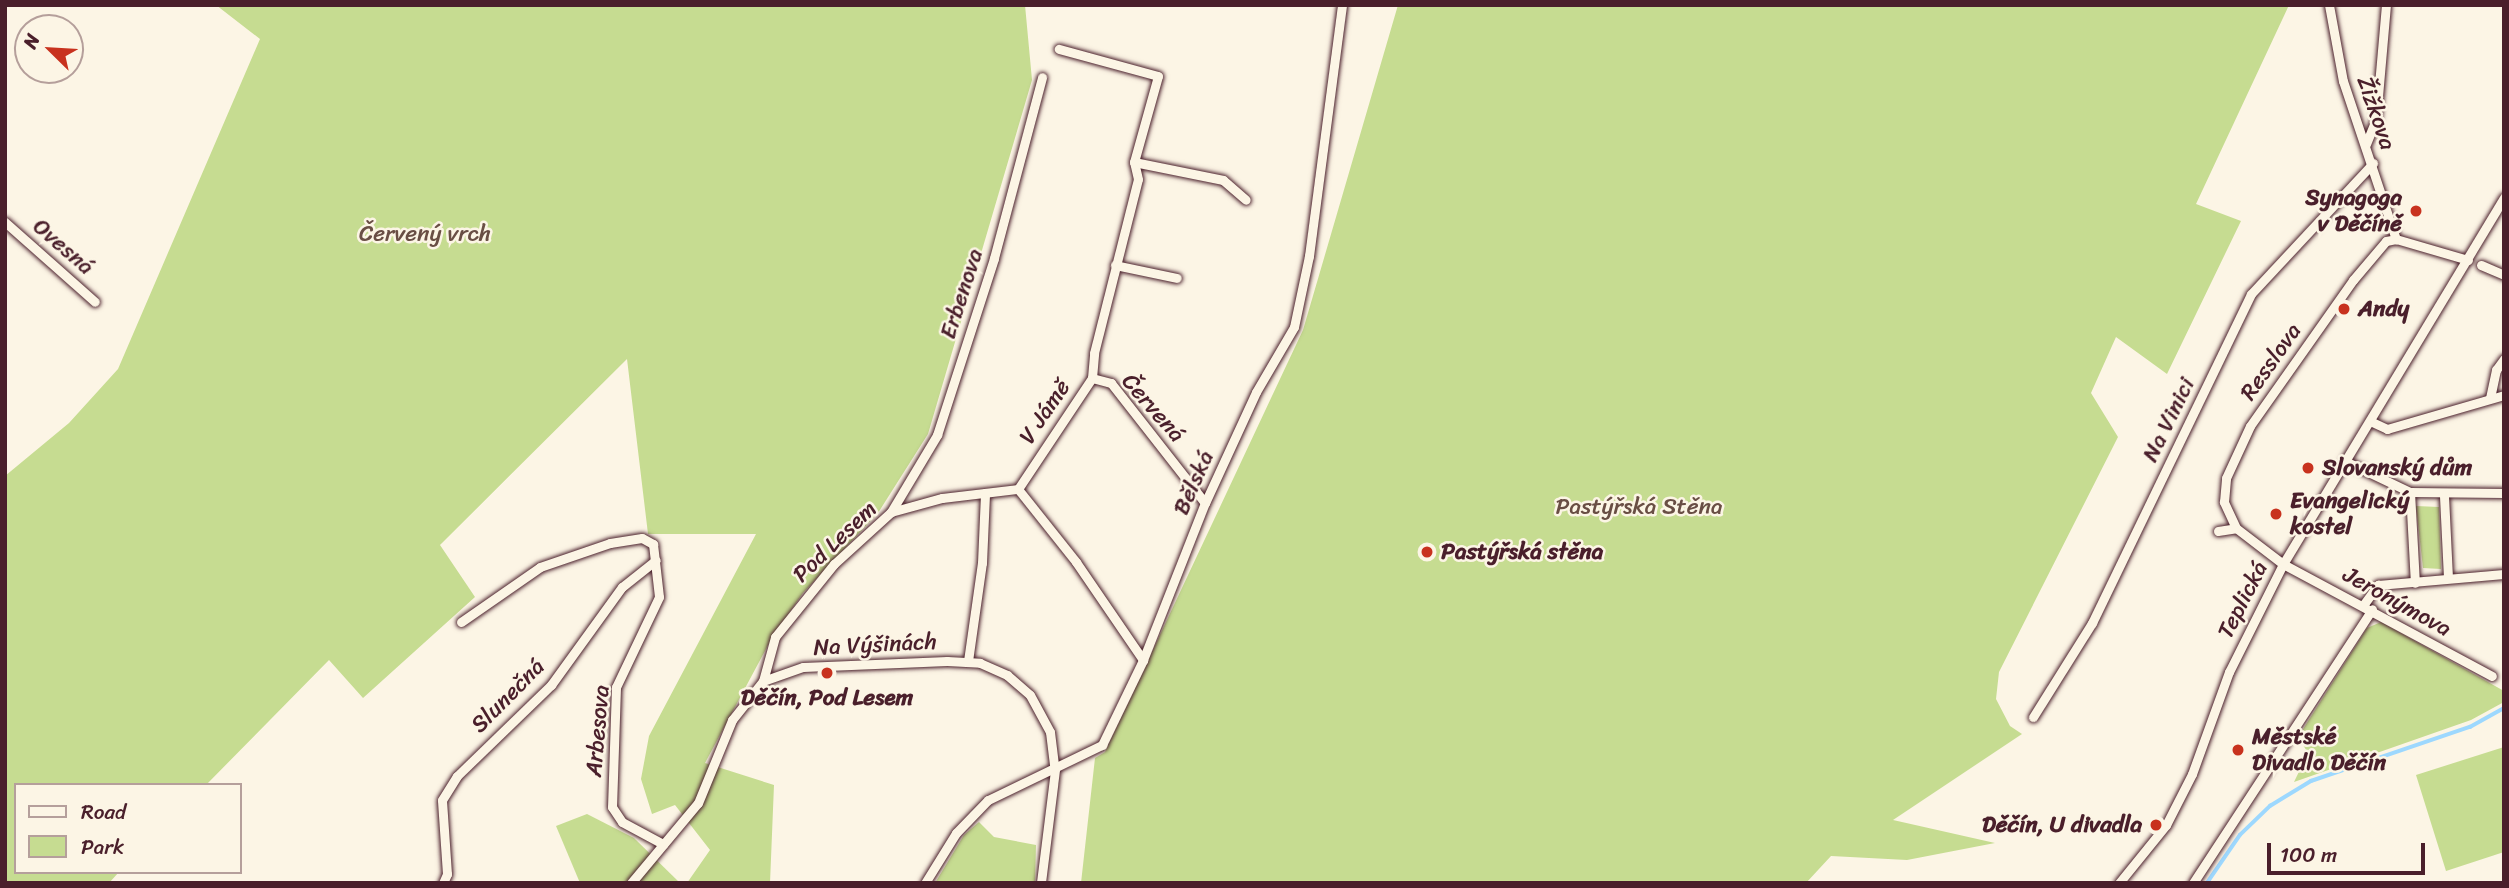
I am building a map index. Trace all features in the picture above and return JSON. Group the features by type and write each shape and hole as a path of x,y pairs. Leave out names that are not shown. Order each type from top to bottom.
{"street":[{"name":"Bělská","path":"925,883 956,833 988,800 1102,745 1143,660 1205,503 1256,392 1294,327 1310,256 1342,5"},
{"name":"Žižkova","path":"2329,5 2343,81 2373,163 2396,239"},
{"path":"2365,145 2376,119 2386,5"},
{"name":"V Jámě","path":"1018,489 1092,378 1115,265 1138,180 1134,162 1158,76 1059,49"},
{"name":"Erbenova","path":"891,512 937,435 994,258 1042,77"},
{"path":"1134,162 1223,180 1246,200"},
{"name":"Na Vinici","path":"2033,717 2092,623 2251,294 2373,163"},
{"name":"Teplická","path":"2119,883 2153,844 2183,794 2229,671 2283,564 2504,197"},
{"name":"Ovesná","path":"5,222 95,302"},
{"path":"2396,239 2468,260"},
{"name":"Resslova","path":"2236,528 2224,502 2227,478 2250,426 2353,280 2386,240 2396,239"},
{"path":"1115,265 1177,278"},
{"path":"2481,265 2504,275"},
{"path":"2490,398 2496,370 2504,359"},
{"name":"Červená","path":"1092,378 1111,383 1205,503"},
{"path":"2370,421 2387,429 2504,395"},
{"path":"2345,461 2410,492 2444,496 2504,493"},
{"path":"968,661 982,563 985,493 1018,489 1076,562 1143,660"},
{"path":"2410,492 2415,583"},
{"name":"Pod Lesem","path":"763,681 768,652 786,620 834,564 891,512 942,498 985,493"},
{"path":"2444,496 2448,577"},
{"path":"2218,531 2236,528"},
{"name":"Jeronýmova","path":"2236,528 2283,564 2368,607 2492,676"},
{"path":"461,622 540,567 587,549 642,538 653,544 656,560"},
{"name":"Arbesova","path":"656,560 659,597 616,687 612,807 622,822 663,844"},
{"name":"Slunečná","path":"443,883 447,874 442,800 457,776 551,685 622,587 656,560"},
{"path":"2193,883 2368,607 2378,585 2504,574"},
{"name":"Na Výšinách","path":"763,681 803,667 968,661 1001,672 1030,695 1050,732 1055,770 1041,883"},
{"path":"631,883 698,803 732,720 763,681"}],"green space":[{"name":"Červený vrch","path":"216,5 1025,5 1032,80 928,434 878,513 803,593 773,636 705,763 774,785 770,883 687,883 710,850 675,805 652,814 641,779 649,736 756,534 648,534 627,359 440,545 475,597 363,698 329,660 208,783 14,783 14,874 117,874 109,883 5,883 5,476 69,423 118,369 260,39"},
{"name":"Pastýřská Stěna","path":"1398,5 2289,5 2196,204 2241,221 2167,374 2116,337 2091,393 2118,437 1999,672 1996,699 2010,726 2022,734 1893,820 1995,843 1907,860 1831,856 1806,883 1081,883 1095,758 1105,752 1303,330"},
{"path":"2416,506 2439,507 2441,569 2423,568"},
{"path":"2381,622 2504,691 2504,702 2471,720 2294,782 2308,753 2298,737 2367,628"},
{"path":"2504,747 2504,852 2446,871 2416,775"},
{"path":"587,814 634,838 680,883 580,883 556,826"},
{"path":"979,822 994,837 1036,845 1035,883 935,883 964,835"}],"waterway":[{"path":"2207,883 2240,835 2270,806 2311,781 2470,727 2504,708"}],"place":[{"name":"Synagoga v Děčíně","path":"2416,211"},
{"name":"Andy","path":"2344,309"},
{"name":"Slovanský dům","path":"2308,468"},
{"name":"Evangelický kostel","path":"2276,514"},
{"name":"Pastýřská stěna","path":"1427,552"},
{"name":"Děčín, Pod Lesem","path":"827,673"},
{"name":"Městské Divadlo Děčín","path":"2238,750"},
{"name":"Děčín, U divadla","path":"2156,825"}]}
